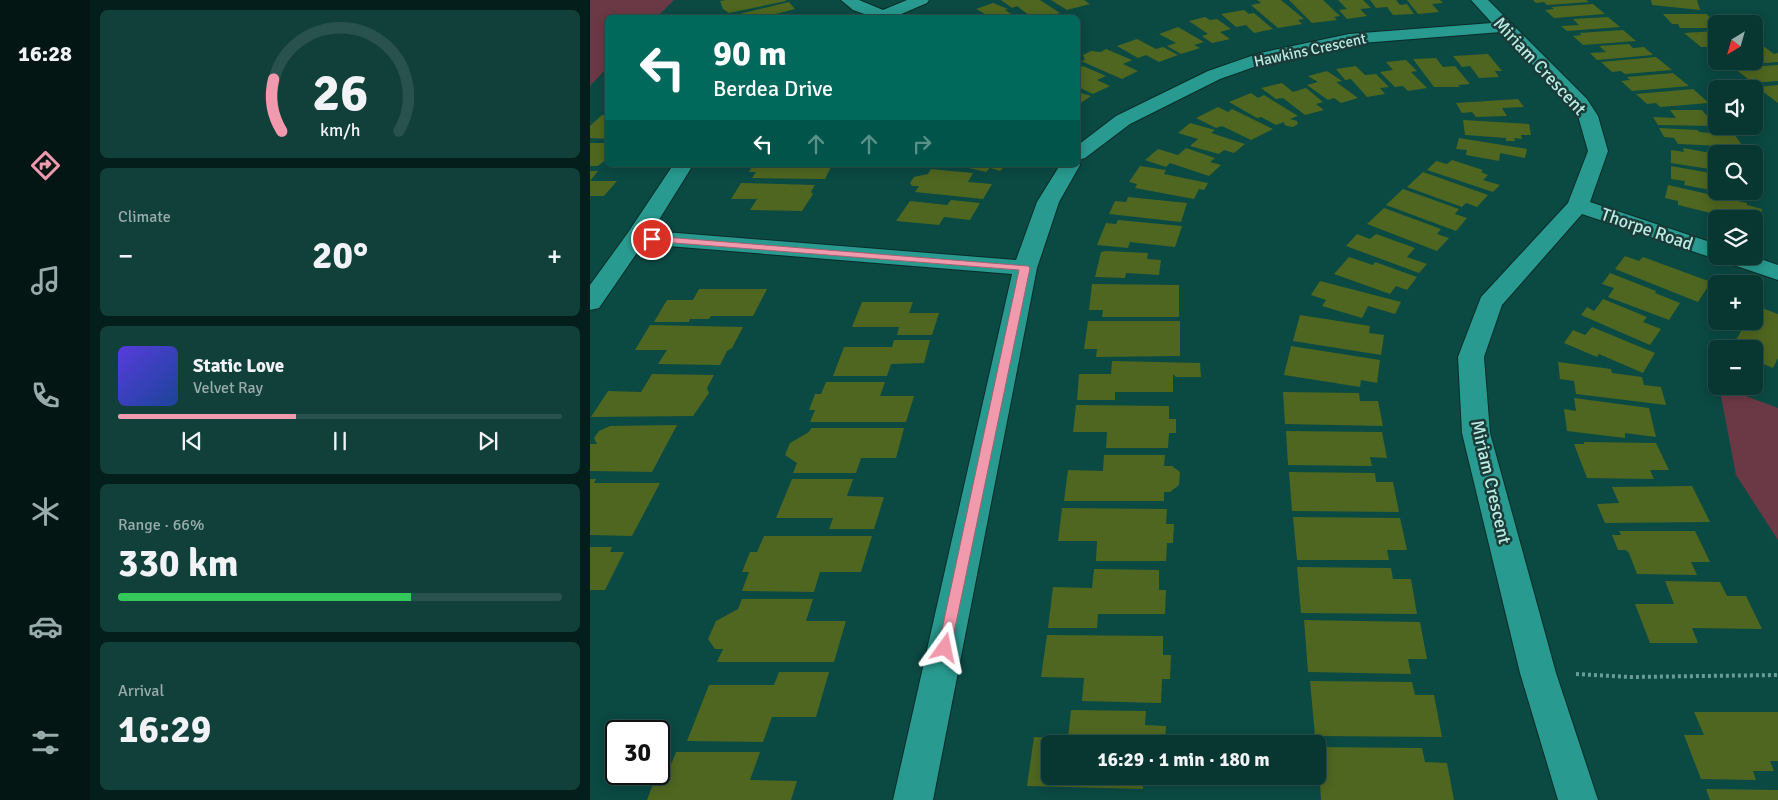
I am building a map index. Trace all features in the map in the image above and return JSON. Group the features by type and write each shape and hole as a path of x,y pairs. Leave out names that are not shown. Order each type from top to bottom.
{"street":[{"path":"849,0 859,7 878,15"},
{"path":"883,15 921,0"},
{"name":"Miriam Crescent","path":"1479,0 1580,103 1588,116 1598,151 1578,205 1490,302 1471,357 1476,433 1538,673 1578,800"},
{"name":"Hawkins Crescent","path":"1080,152 1123,120 1214,75 1266,57 1349,39 1505,27"},
{"path":"590,302 637,237 682,167"},
{"path":"913,800 1025,268 1048,202 1069,167"},
{"name":"Thorpe Road","path":"1578,205 1708,249"},
{"path":"637,237 1025,268"},
{"path":"1754,265 1778,273"}],"path":[{"path":"1538,673 1630,677 1778,675"}],"shaded area":[{"path":"590,0 674,0 659,15 605,15 605,70 590,86"},
{"path":"1721,395 1743,395 1778,408 1778,540 1736,475"}],"building":[{"path":"1001,0 1040,0 1060,13 1053,15 1029,15 1017,6 1012,8"},
{"path":"1051,0 1084,0 1090,4 1067,10"},
{"path":"1257,0 1281,0 1304,19 1298,20 1302,24 1278,28 1251,5 1261,3"},
{"path":"1289,0 1323,0 1340,16 1334,17 1337,20 1312,23"},
{"path":"1338,0 1363,0 1371,8 1360,9 1367,16 1347,19 1339,10 1347,9"},
{"path":"1370,0 1396,0 1400,5 1407,4 1414,14 1393,15 1387,7 1376,8"},
{"path":"1407,0 1440,0 1443,3 1432,4 1439,12 1418,14"},
{"path":"1533,0 1586,0 1589,2 1547,5 1544,2 1536,3"},
{"path":"1651,0 1697,0 1700,10 1652,5"},
{"path":"720,1 786,1 729,13 723,9"},
{"path":"789,2 795,9 777,15 735,15"},
{"path":"993,3 1008,9 1005,10 1013,15 983,15 985,14 976,9"},
{"path":"1593,4 1605,14 1554,18 1545,10 1554,9 1551,7"},
{"path":"1244,10 1249,14 1254,13 1273,29 1254,33 1246,25 1236,27 1221,14"},
{"path":"1663,14 1708,15 1708,28 1680,28 1678,24 1672,24"},
{"path":"1205,17 1210,20 1217,19 1231,29 1220,32 1230,39 1212,43 1202,36 1208,34 1189,21"},
{"path":"1608,17 1620,27 1567,31 1561,26 1579,25 1573,19"},
{"path":"1178,27 1204,42 1194,45 1200,48 1181,54 1167,46 1176,43 1159,34"},
{"path":"1623,30 1636,41 1583,45 1573,36 1582,35 1579,33"},
{"path":"1708,32 1708,47 1701,47 1684,33"},
{"path":"1137,39 1156,49 1163,47 1178,55 1159,62 1146,55 1138,58 1117,46"},
{"path":"1629,44 1633,48 1644,47 1653,55 1597,60 1590,53 1606,52 1599,46"},
{"path":"1763,46 1774,54 1778,53 1778,62 1763,63"},
{"path":"1106,49 1132,60 1123,64 1138,71 1122,79 1081,61 1085,60 1083,55 1091,51 1101,52"},
{"path":"1488,54 1502,71 1495,71 1499,77 1479,78 1470,66 1462,67 1453,56"},
{"path":"1656,57 1672,70 1625,74 1621,71 1612,72 1601,62"},
{"path":"1436,58 1443,67 1455,66 1470,84 1458,85 1460,87 1434,87 1413,59"},
{"path":"1406,60 1417,71 1411,72 1427,88 1408,91 1403,86 1395,87 1380,72 1393,70 1386,62"},
{"path":"1778,65 1778,81 1763,82 1763,80 1749,80 1737,70 1763,70 1763,66"},
{"path":"1083,66 1106,76 1097,80 1110,86 1093,94 1080,88 1080,67"},
{"path":"1356,66 1365,75 1376,74 1389,87 1380,88 1385,94 1367,97 1351,79 1345,80 1336,69"},
{"path":"1327,71 1342,81 1336,82 1358,98 1341,103 1334,98 1328,100 1307,85 1318,82 1308,76"},
{"path":"1673,73 1689,86 1632,91 1621,81 1630,80 1627,77"},
{"path":"1282,83 1293,92 1306,88 1323,102 1316,104 1324,110 1305,115 1283,98 1276,99 1261,88"},
{"path":"1778,85 1778,103 1763,92 1763,86"},
{"path":"1693,89 1708,103 1660,107 1656,103 1647,104 1636,94"},
{"path":"1080,93 1091,96 1080,104"},
{"path":"1251,93 1258,98 1264,95 1298,116 1290,119 1297,121 1298,124 1293,127 1287,126 1284,122 1276,125 1261,117 1257,118 1229,102"},
{"path":"1518,99 1524,107 1502,108 1507,116 1476,117 1472,112 1462,113 1456,103"},
{"path":"1218,107 1228,112 1232,109 1273,129 1251,140 1222,126 1216,128 1196,118"},
{"path":"1670,110 1702,110 1708,115 1708,126 1658,125 1653,117 1676,118"},
{"path":"602,115 605,115 605,139 590,138 590,126"},
{"path":"1463,120 1529,124 1531,135 1521,135 1522,139 1514,138 1515,141 1506,141 1506,138 1465,135"},
{"path":"1190,123 1215,130 1211,133 1245,144 1234,153 1224,150 1219,154 1190,146 1198,139 1178,133"},
{"path":"1659,128 1698,130 1699,132 1708,133 1708,135 1735,135 1742,145 1678,144 1674,138 1664,137"},
{"path":"1459,138 1527,149 1525,158 1500,153 1499,161 1466,155 1467,150 1456,149"},
{"path":"590,143 605,143 605,160 598,166 590,166"},
{"path":"1186,148 1215,158 1210,162 1221,165 1209,176 1170,163 1166,167 1145,160 1158,149 1178,155"},
{"path":"1683,148 1708,153 1708,169 1671,163 1671,150 1684,152"},
{"path":"1452,160 1483,170 1481,172 1488,175 1483,180 1500,185 1493,192 1427,170 1436,161 1447,164"},
{"path":"1140,166 1166,170 1164,174 1208,183 1204,190 1199,189 1194,199 1135,188 1137,184 1129,182"},
{"path":"1671,166 1708,173 1708,190 1684,185 1685,181 1671,179"},
{"path":"752,167 831,167 825,179 752,178 756,172 749,172"},
{"path":"965,167 1004,167 1000,171 990,168 986,172"},
{"path":"931,169 973,173 968,182 992,184 983,199 915,192 919,186 912,186 910,183 914,177 928,174"},
{"path":"590,171 598,171 590,181"},
{"path":"1423,172 1488,195 1477,207 1466,203 1462,207 1407,187"},
{"path":"590,181 617,181 604,196 590,196"},
{"path":"741,183 815,185 811,192 813,194 802,211 750,210 757,199 731,199"},
{"path":"1668,185 1708,194 1708,200 1734,200 1762,209 1708,210 1708,212 1678,205 1678,201 1665,198"},
{"path":"1403,189 1459,209 1455,214 1467,218 1456,231 1386,205"},
{"path":"1128,197 1187,203 1181,222 1109,214 1115,201 1126,202"},
{"path":"951,200 980,203 970,220 944,217 939,225 896,221 910,201 947,205"},
{"path":"1384,208 1441,229 1437,234 1449,238 1437,251 1367,224"},
{"path":"1118,220 1182,226 1175,247 1130,242 1128,248 1097,245 1106,223 1116,224"},
{"path":"1357,234 1370,239 1376,234 1415,248 1407,257 1427,264 1419,273 1346,246"},
{"path":"1101,252 1148,253 1147,259 1161,260 1159,275 1126,273 1125,278 1095,277"},
{"path":"1625,256 1639,261 1643,257 1708,281 1708,287 1698,302 1615,269"},
{"path":"1349,257 1373,265 1375,262 1417,277 1407,290 1396,286 1390,294 1334,274"},
{"path":"1610,273 1656,291 1655,293 1680,303 1669,320 1608,297 1614,288 1602,284"},
{"path":"1320,281 1401,302 1395,314 1368,306 1362,318 1322,306 1326,300 1311,295"},
{"path":"1092,284 1179,285 1179,317 1102,317 1103,310 1089,310"},
{"path":"699,289 767,289 753,316 711,316 709,319 690,319 689,322 654,322 667,300 693,300"},
{"path":"1603,299 1647,317 1643,322 1661,329 1650,345 1581,315 1587,307 1594,311"},
{"path":"862,302 913,302 909,313 939,313 932,335 897,335 899,327 852,327"},
{"path":"1763,308 1778,314 1778,358 1773,368 1763,364 1763,340 1736,340 1742,330 1763,330"},
{"path":"1300,315 1370,326 1369,333 1384,335 1381,355 1293,341"},
{"path":"1088,321 1180,321 1180,356 1096,357 1097,349 1084,349"},
{"path":"650,325 743,327 720,365 658,364 667,350 635,350"},
{"path":"1592,327 1655,353 1643,373 1599,354 1597,357 1564,343 1573,330 1585,335"},
{"path":"894,340 930,340 924,363 891,364 887,376 833,376 844,347 892,347"},
{"path":"1291,346 1380,360 1377,383 1361,380 1360,387 1284,375"},
{"path":"1112,361 1200,363 1201,377 1176,377 1173,374 1173,392 1115,392 1115,400 1077,400 1079,374 1111,374"},
{"path":"1558,362 1611,369 1612,373 1642,377 1644,385 1661,387 1666,405 1576,394 1574,381 1560,379"},
{"path":"652,374 714,375 707,388 709,393 693,416 591,417 608,391 641,392"},
{"path":"826,382 885,382 880,396 914,396 906,422 810,422 815,410 809,410 815,394 821,394"},
{"path":"1283,392 1359,393 1360,401 1378,401 1383,426 1285,424"},
{"path":"1574,398 1649,408 1656,437 1625,433 1625,438 1567,431 1564,409 1576,411"},
{"path":"1076,405 1169,406 1169,419 1176,419 1176,433 1169,433 1168,448 1106,448 1107,432 1073,432"},
{"path":"677,425 652,472 590,471 590,444 597,444 594,438 599,431 610,426"},
{"path":"811,428 904,428 896,458 861,458 856,473 793,473 797,463 785,455 790,443 809,432"},
{"path":"1286,431 1382,432 1387,458 1370,457 1372,466 1288,465"},
{"path":"1584,442 1656,443 1669,470 1650,470 1654,479 1587,478 1574,444 1584,444"},
{"path":"1104,455 1165,455 1164,466 1172,466 1180,472 1179,485 1170,492 1164,492 1164,501 1064,501 1068,470 1103,471"},
{"path":"1289,472 1375,473 1376,482 1393,482 1399,512 1292,511"},
{"path":"590,479 596,479 594,483 660,483 632,536 590,535"},
{"path":"792,479 853,479 847,496 884,497 874,529 829,529 833,518 776,518"},
{"path":"1692,486 1710,522 1605,523 1597,504 1619,503 1612,487"},
{"path":"1062,508 1167,509 1166,524 1174,524 1173,543 1167,543 1166,561 1096,561 1097,541 1058,541"},
{"path":"1293,517 1400,518 1407,550 1387,550 1389,560 1297,560"},
{"path":"1619,531 1695,531 1710,562 1691,562 1697,575 1637,574 1629,553 1626,550 1618,550 1612,535 1621,535"},
{"path":"764,536 872,536 861,572 820,572 814,592 742,591 749,572 742,572 750,552 757,552"},
{"path":"590,547 612,547 610,552 624,552 605,590 590,590"},
{"path":"1297,567 1391,568 1393,579 1411,579 1417,614 1301,613"},
{"path":"1094,569 1159,570 1159,590 1166,590 1165,614 1098,614 1097,628 1048,628 1053,587 1092,588"},
{"path":"1665,581 1720,582 1727,596 1746,596 1762,629 1692,628 1698,643 1650,643 1635,604 1674,604"},
{"path":"742,599 813,599 806,621 846,621 834,662 717,662 723,649 715,649 708,639 716,621 738,609"},
{"path":"1304,620 1420,622 1427,659 1408,659 1411,674 1308,672"},
{"path":"1047,635 1163,636 1163,655 1171,655 1170,679 1162,679 1161,703 1082,701 1084,678 1041,677"},
{"path":"779,672 829,672 816,717 772,717 763,742 687,741 709,685 774,685"},
{"path":"1310,681 1412,682 1415,695 1434,695 1442,737 1326,736 1315,735"},
{"path":"1071,710 1146,711 1145,725 1166,726 1166,735 1068,735"},
{"path":"1694,712 1778,712 1778,761 1770,761 1774,771 1753,771 1756,780 1701,779 1684,735 1704,735"},
{"path":"1034,737 1041,737 1041,785 1143,785 1143,789 1027,786"},
{"path":"1326,747 1422,748 1425,762 1447,763 1454,800 1321,800 1320,785 1326,785"},
{"path":"676,752 760,752 750,780 797,781 791,800 647,800 653,785 670,785 670,767"},
{"path":"1706,789 1778,790 1778,800 1710,800"}],"route":[{"path":"652,239 1025,268 945,648"}]}
